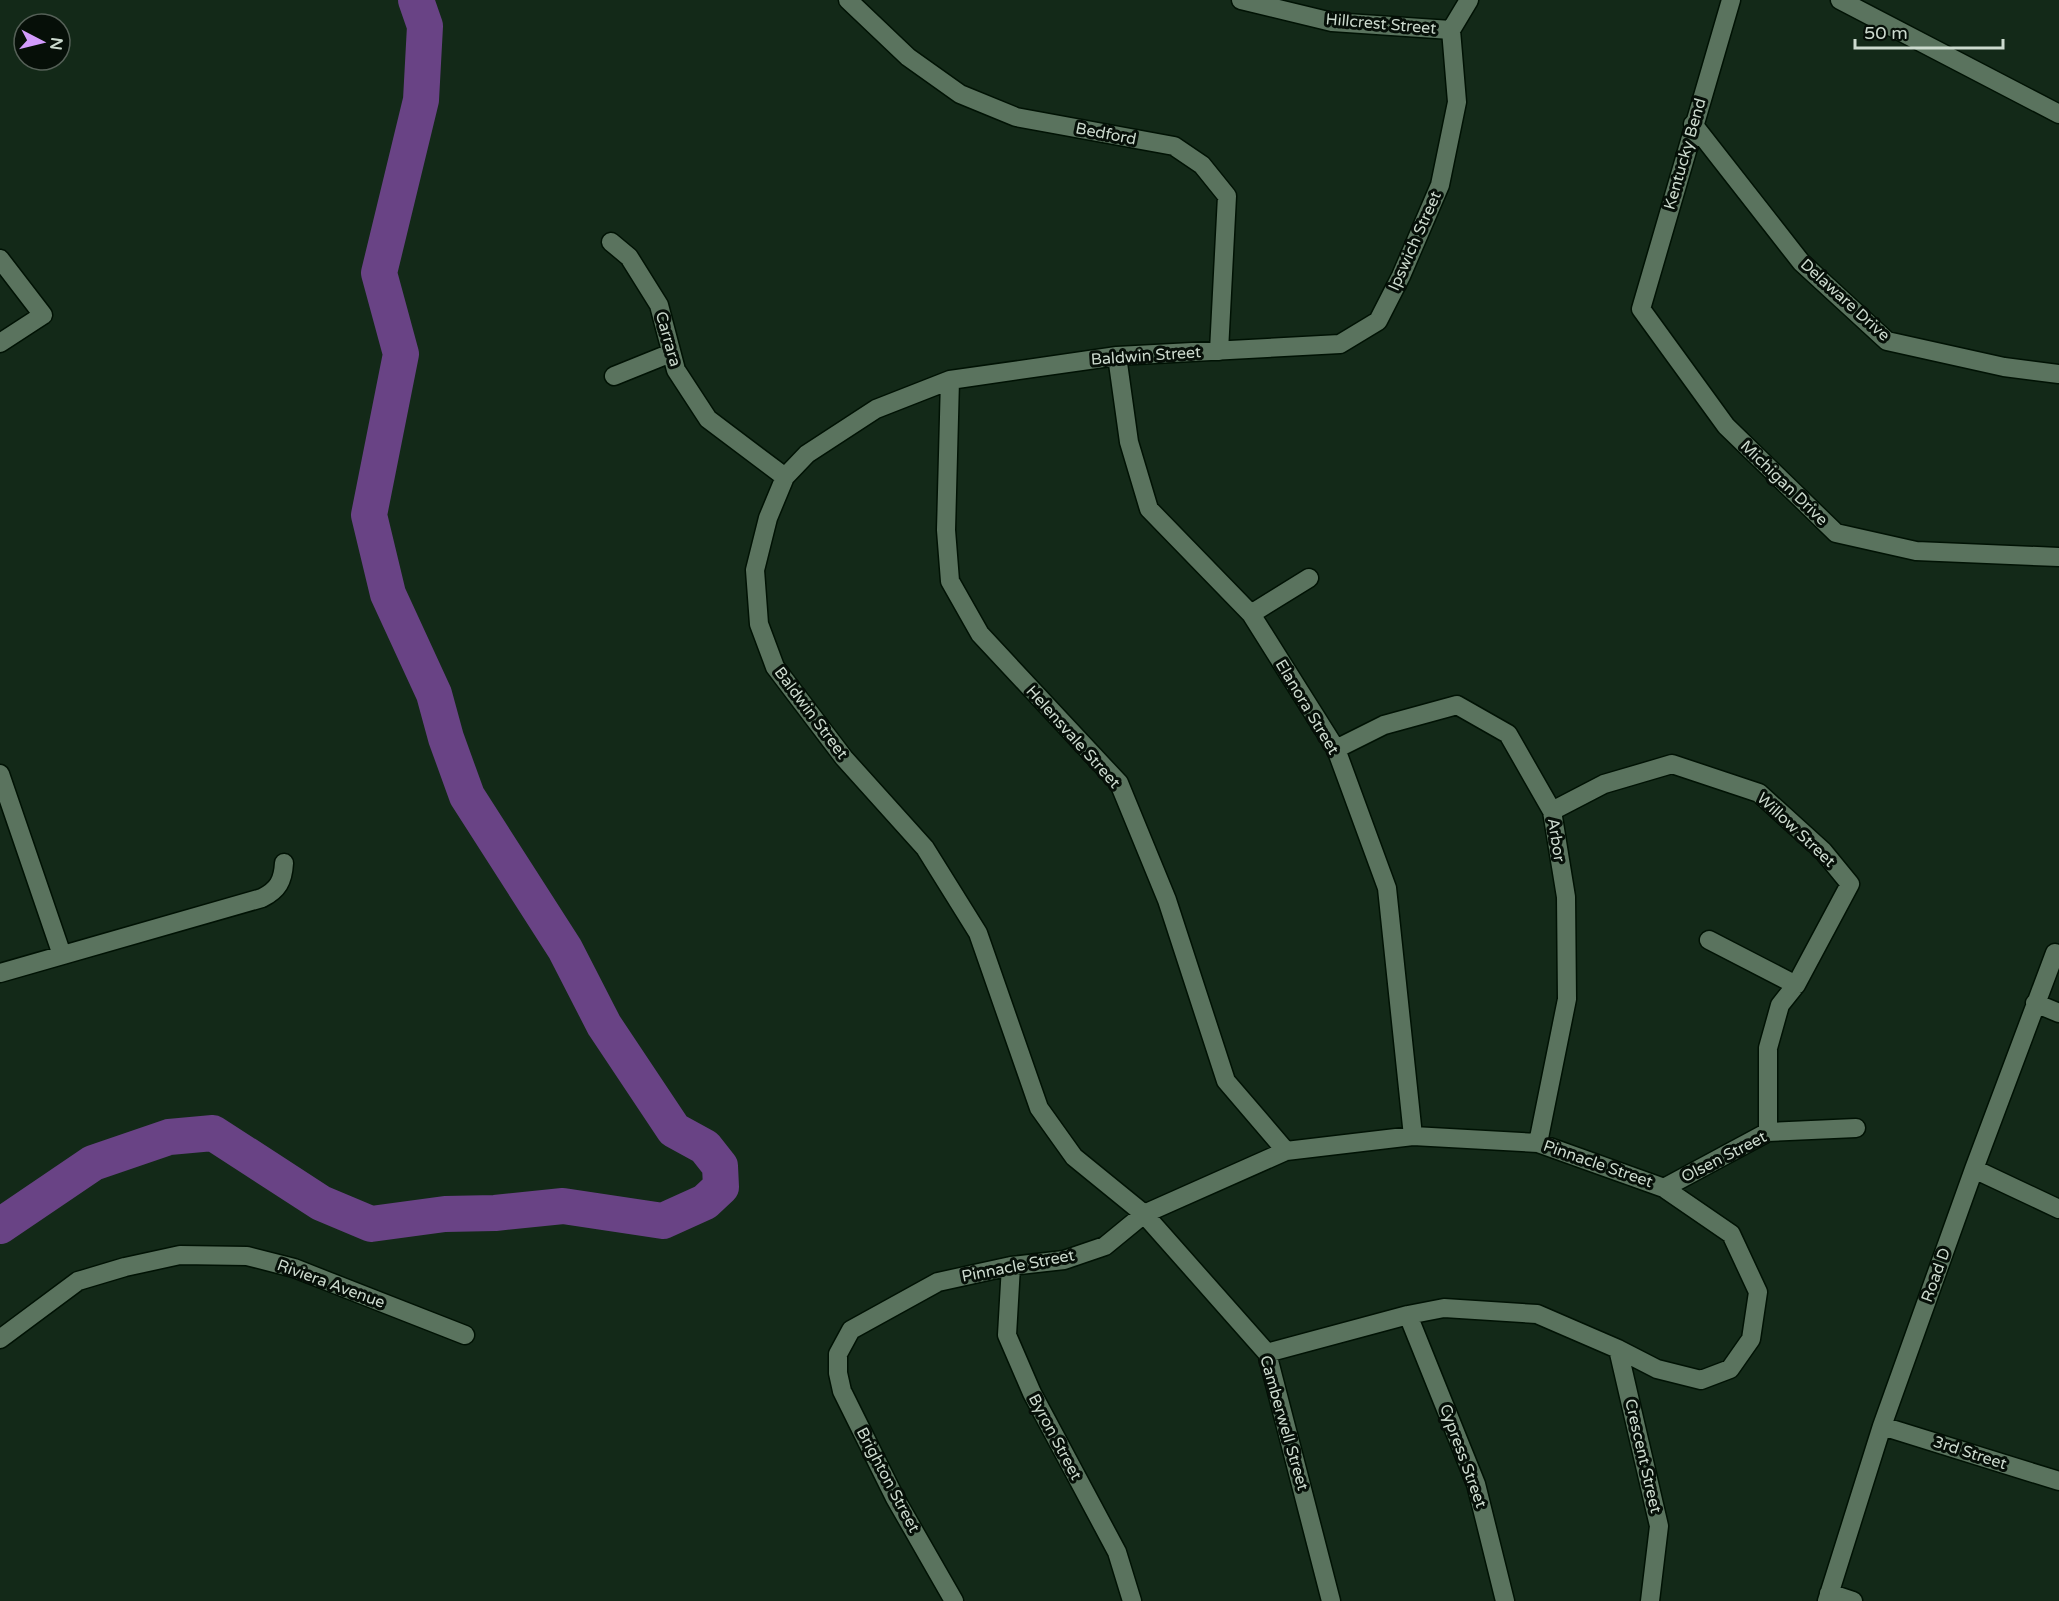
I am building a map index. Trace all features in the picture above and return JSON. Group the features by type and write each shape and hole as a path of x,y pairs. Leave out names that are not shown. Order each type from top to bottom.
{"street":[{"name":"Bedford","path":"848,0 908,57 960,94 1016,117 1174,146 1202,165 1227,196 1219,351"},
{"name":"Hillcrest Street","path":"1241,0 1332,22 1451,30"},
{"path":"1451,30 1469,0"},
{"name":"Kentucky Bend","path":"1641,309 1693,124 1731,0"},
{"path":"1840,0 2059,114"},
{"name":"Ipswich Street","path":"1219,351 1340,344 1378,321 1401,276 1440,186 1457,102 1451,30"},
{"name":"Delaware Drive","path":"1693,124 1801,262 1887,341 2004,367 2059,374"},
{"name":"Carrara","path":"610,242 629,257 659,304 676,370 708,419 785,477"},
{"path":"0,259 43,315 0,343"},
{"name":"Michigan Drive","path":"1641,309 1726,426 1836,533 1916,551 2059,557"},
{"name":"Baldwin Street","path":"1144,1214 1074,1158 1038,1108 978,933 925,848 844,758 775,667 759,624 755,570 768,518 785,477 807,454 876,409 950,380 1117,356 1219,351"},
{"path":"614,376 671,353"},
{"name":"Elanora Street","path":"1117,356 1129,442 1149,509 1251,614 1336,749 1387,888 1413,1136"},
{"name":"Helensvale Street","path":"950,380 946,530 950,581 980,634 1119,783 1167,900 1226,1080 1286,1151"},
{"path":"1251,614 1309,578"},
{"name":"Arbor","path":"1336,749 1384,725 1457,705 1508,734 1551,811 1566,897 1567,999 1538,1143"},
{"name":"Willow Street","path":"1551,811 1604,784 1672,764 1759,793 1823,851 1850,884 1796,985 1780,1005 1768,1048 1768,1132"},
{"path":"0,774 62,955"},
{"path":"0,973 262,898 272,893 280,884 284,862"},
{"path":"1709,940 1796,985"},
{"name":"Road D","path":"1828,1597 1882,1425 2055,953"},
{"path":"2035,1003 2059,1013"},
{"name":"Olsen Street","path":"1664,1188 1768,1132 1856,1128"},
{"name":"Pinnacle Street","path":"838,1354 851,1330 938,1282 1011,1266 1064,1260 1105,1246 1144,1214 1286,1151 1413,1136 1538,1143 1664,1188 1731,1234 1758,1292 1751,1340 1730,1369 1701,1380 1657,1369 1618,1348 1538,1314 1444,1308 1408,1315 1267,1353"},
{"path":"1974,1169 2059,1209"},
{"name":"Camberwell Street","path":"1144,1214 1267,1353 1331,1601"},
{"name":"Riviera Avenue","path":"0,1339 78,1281 125,1267 180,1255 247,1256 294,1268 465,1335"},
{"name":"Byron Street","path":"1011,1266 1007,1335 1032,1393 1117,1552 1132,1601"},
{"name":"Cypress Street","path":"1408,1315 1476,1484 1504,1601"},
{"name":"Crescent Street","path":"1618,1348 1659,1526 1650,1601"},
{"name":"Brighton Street","path":"838,1354 838,1373 842,1391 895,1498 954,1601"},
{"name":"3rd Street","path":"1882,1425 2059,1481"},
{"path":"1828,1597 1853,1601"}],"waterway":[{"path":"0,1226 93,1163 169,1137 213,1133 321,1203 371,1224 445,1214 495,1213 563,1206 663,1221 705,1202 721,1187 720,1166 705,1147 674,1130 604,1025 565,949 467,796 446,738 434,694 388,594 369,515 401,354 379,273 421,100 425,26 416,0"}]}
